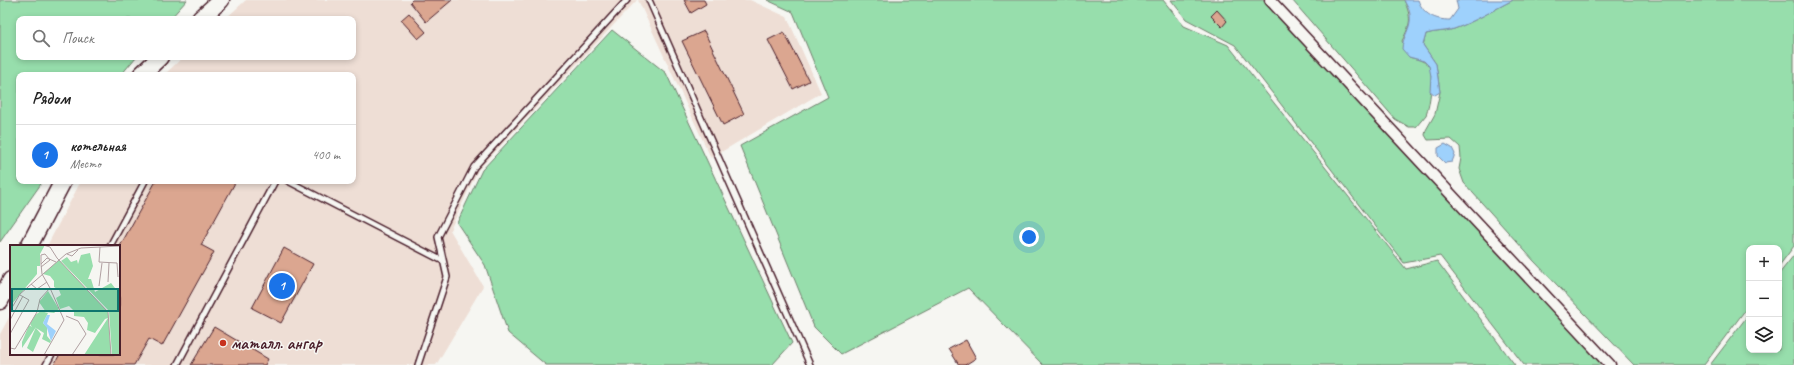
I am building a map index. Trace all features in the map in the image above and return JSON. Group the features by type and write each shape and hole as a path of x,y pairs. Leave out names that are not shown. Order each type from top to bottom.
{"main road":[{"path":"203,16 221,0"},
{"path":"144,72 157,60"},
{"path":"30,245 61,184"},
{"path":"0,301 10,282"}],"street":[{"path":"1270,0 1610,365"}],"lane":[{"path":"418,365 447,277 438,237 474,167 627,0"},
{"path":"649,0 810,365"},
{"path":"111,245 144,184"},
{"path":"176,365 273,184"},
{"path":"294,184 443,262"},
{"path":"46,365 51,355"}],"shaded area":[{"path":"246,0 637,0 478,170 450,230 483,286 436,365 0,365 0,334 10,316 10,355 120,355 120,245 48,245 79,184 356,184 356,72 167,72 180,60 356,60 356,16 228,16"},
{"path":"638,0 750,0 787,17 821,93 711,158"}],"green space":[{"path":"0,0 187,0 173,16 16,16 16,60 134,60 124,72 16,72 16,184 41,184 0,242"},
{"path":"767,0 1163,0 1184,26 1228,45 1406,269 1437,261 1515,365 1043,365 968,288 841,354 814,327 740,146 828,97 793,12"},
{"path":"1171,0 1270,0 1610,365 1524,365 1440,256 1404,263 1235,45 1186,19"},
{"path":"1292,0 1404,0 1409,17 1409,25 1402,41 1409,57 1425,62 1429,66 1431,75 1431,90 1426,115 1416,127 1409,127 1395,119"},
{"path":"1513,0 1794,0 1794,246 1782,262 1782,245 1746,245 1746,309 1704,365 1634,365 1534,261 1464,183 1459,169 1461,158 1460,147 1451,139 1428,140 1425,135 1426,130 1435,114 1440,92 1436,64 1423,45 1426,34 1451,30"},
{"path":"612,30 666,73 792,343 772,365 546,365 508,333 485,265 457,223 482,170"},
{"path":"1794,255 1794,365 1710,365 1746,318 1746,353 1782,353 1782,270"}],"water":[{"path":"1404,0 1418,0 1423,9 1431,16 1450,20 1458,9 1456,0 1513,0 1451,30 1426,34 1423,45 1436,64 1440,92 1435,95 1430,91 1431,76 1429,66 1424,61 1409,57 1402,49 1402,45 1410,24 1409,11"},
{"path":"1445,144 1452,148 1455,154 1452,162 1445,163 1438,156 1438,148"}],"building":[{"path":"412,0 452,0 426,22 410,2"},
{"path":"684,0 704,0 706,4 691,13"},
{"path":"1217,10 1227,21 1222,27 1211,16"},
{"path":"409,13 426,32 418,39 401,20"},
{"path":"704,31 744,114 723,125 682,41"},
{"path":"784,32 809,81 793,89 768,40"},
{"path":"154,184 234,184 201,245 214,252 162,346 149,339 134,365 54,365 59,355 120,355 120,246"},
{"path":"284,248 313,264 281,323 252,308"},
{"name":"маталл. ангар","path":"214,327 268,359 265,365 191,365"},
{"path":"966,340 976,358 965,365 959,365 949,349"}],"place":[{"name":"котельная","path":"282,286"},
{"name":"маталл. ангар","path":"223,343"}]}
